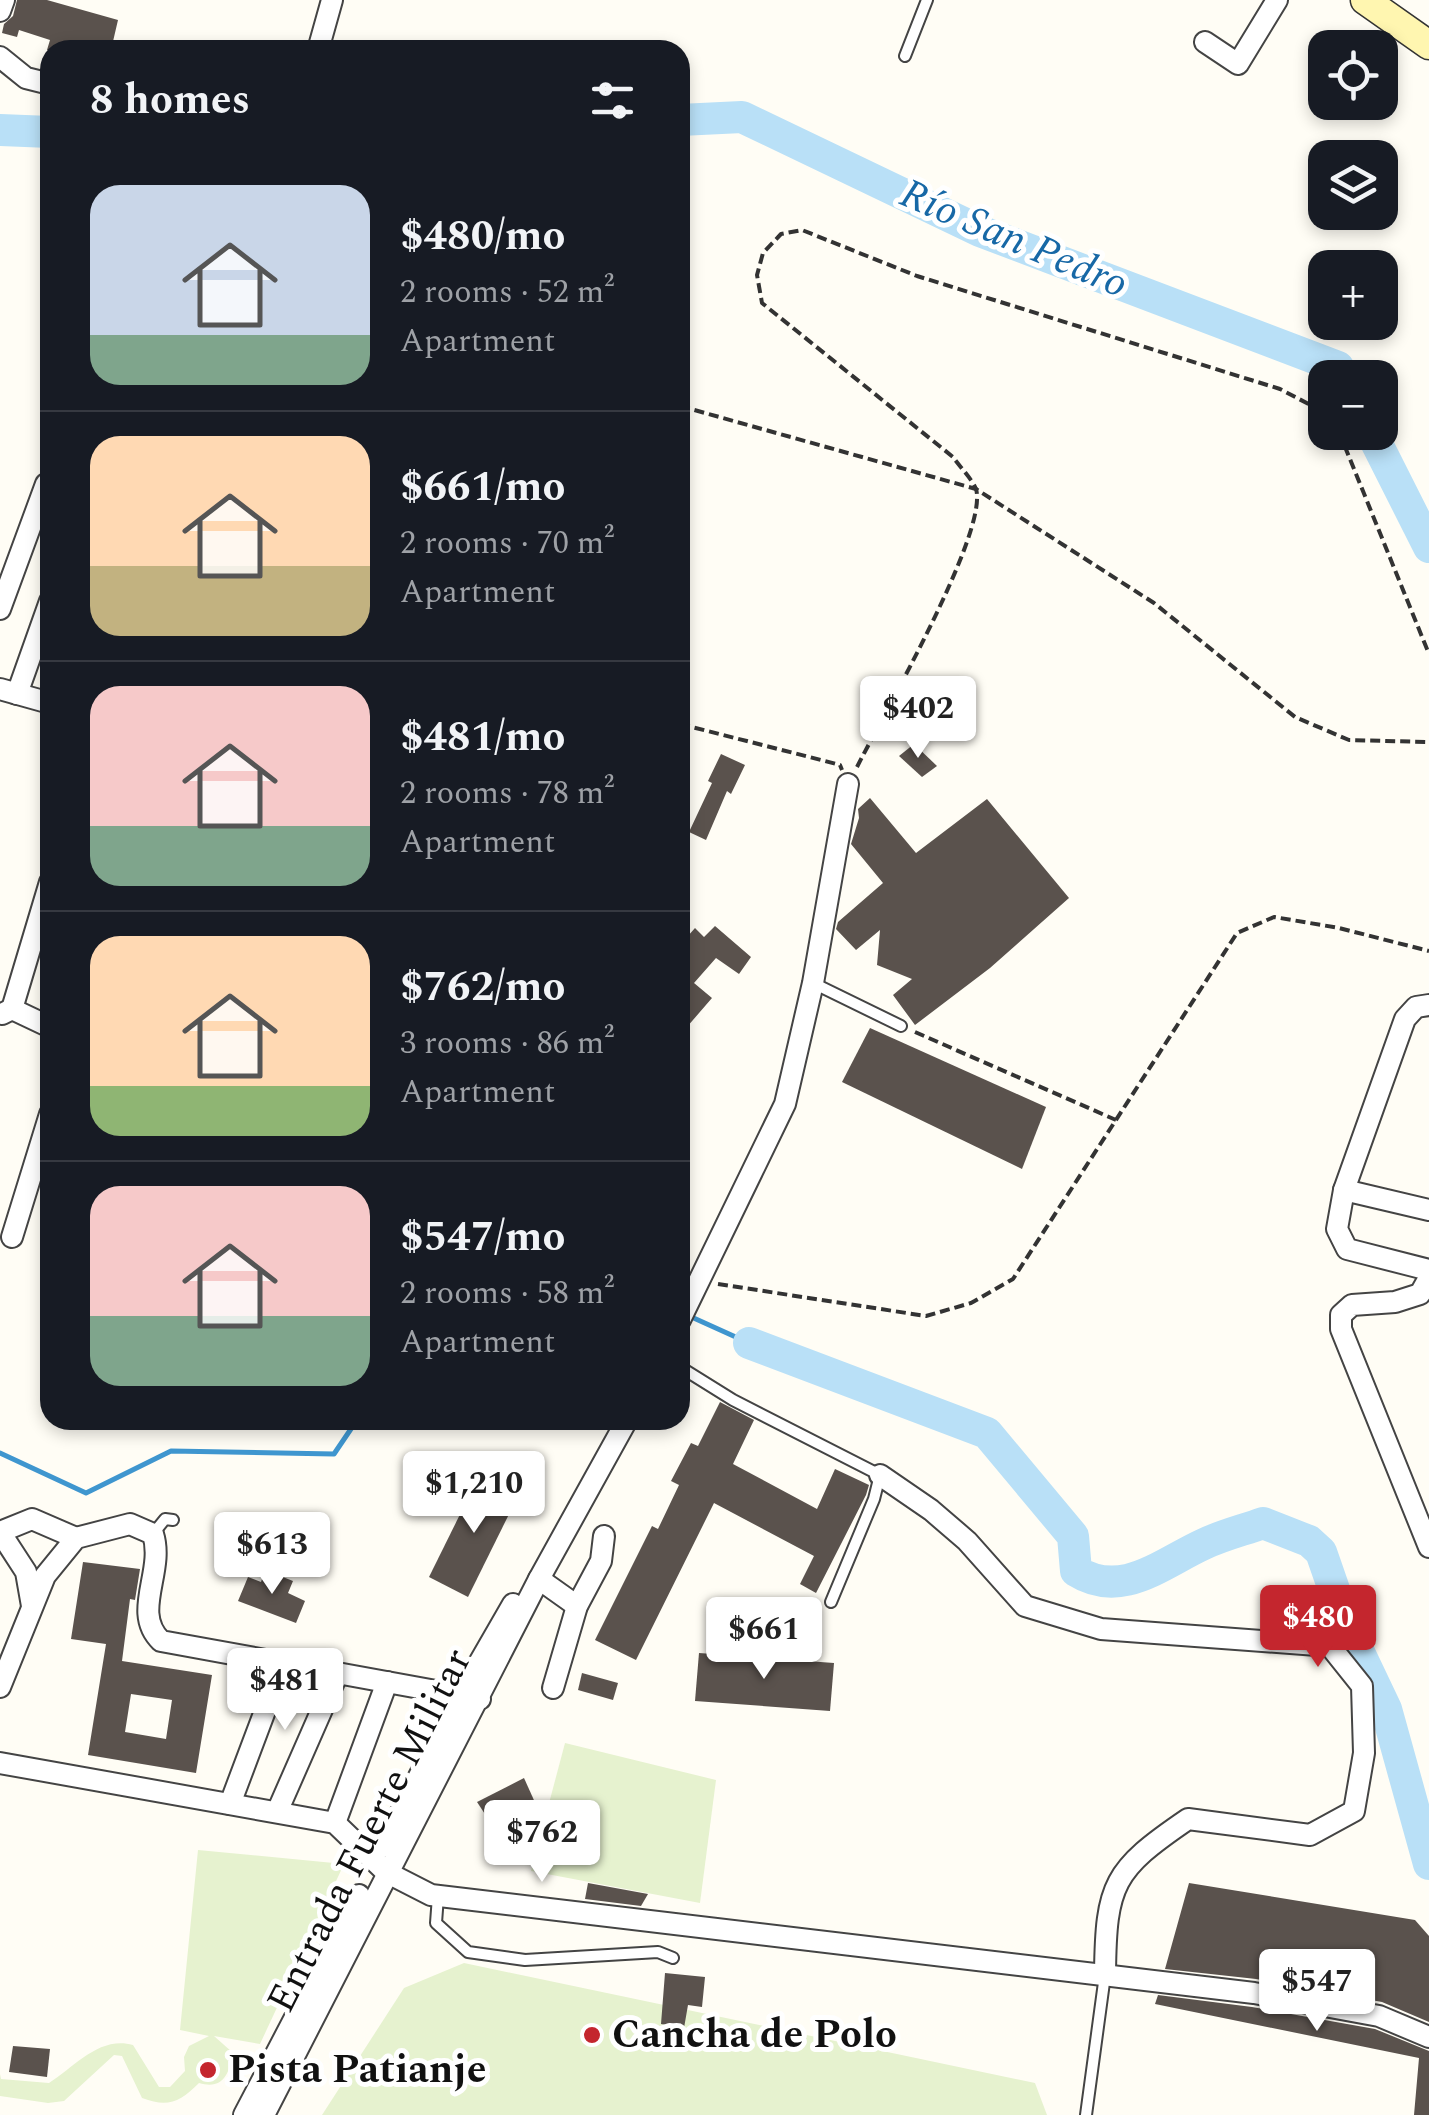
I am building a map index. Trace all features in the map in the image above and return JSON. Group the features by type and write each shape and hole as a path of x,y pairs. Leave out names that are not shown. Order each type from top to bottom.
{"street":[{"path":"0,11 4,0"},
{"path":"321,40 332,0"},
{"path":"1205,42 1238,64 1277,0"},
{"path":"1364,0 1429,45"},
{"path":"4,62 26,78 40,82"},
{"path":"0,610 40,500"},
{"path":"40,623 8,692 40,700"},
{"path":"690,1299 784,1104 812,983 848,784"},
{"path":"40,912 6,1012 40,1024"},
{"path":"1429,1004 1416,1007 1405,1019 1344,1190 1337,1229 1346,1249 1429,1274 1420,1294 1394,1302 1352,1305 1340,1315 1341,1329 1429,1547"},
{"path":"12,1237 40,1146"},
{"path":"1344,1190 1429,1210"},
{"name":"Entrada Fuerte Militar","path":"244,2115 470,1697 621,1430"},
{"path":"880,1475 967,1541 1025,1606 1100,1630 1330,1646 1362,1686 1364,1754 1354,1811 1310,1834 1188,1819 1126,1867 1110,1898 1105,1974"},
{"path":"32,1606 26,1572 0,1532 32,1519 76,1538"},
{"path":"0,1687 44,1576 76,1538 130,1524 154,1534 159,1552 146,1617 150,1630 160,1641 470,1697"},
{"path":"553,1688 577,1606 600,1561 604,1536"},
{"path":"539,1578 577,1606"},
{"path":"230,1804 283,1663"},
{"path":"278,1812 338,1673"},
{"path":"335,1823 387,1682"},
{"path":"0,1763 335,1823 381,1867 438,1896 1254,1993 1379,2016 1429,2037"},
{"name":"Entrada Fuerte Militar","path":"260,2114 381,1867"}],"lane":[{"path":"905,56 927,0"},
{"path":"812,983 901,1026"},
{"path":"690,1374 880,1475 874,1499 831,1602"},
{"path":"154,1534 165,1518 173,1520"},
{"path":"438,1896 436,1922 468,1952 525,1960 658,1952 673,1958"},
{"path":"1086,2115 1105,1974"}],"path":[{"path":"848,784 952,580 976,516 976,489 953,457 762,303 757,275 763,253 780,234 802,230 916,276 1280,389 1308,404"},
{"path":"690,409 976,489 1154,603 1295,717 1349,740 1429,742"},
{"path":"1345,450 1429,654"},
{"path":"690,727 840,765 848,784"},
{"path":"697,1284 926,1316 971,1303 1013,1279 1237,933 1274,917 1429,951"},
{"path":"901,1026 1116,1120"}],"green space":[{"path":"565,1743 716,1780 700,1903 531,1871"},
{"path":"198,1850 344,1864 260,2044 214,2036 232,2052 224,2078 214,2084 199,2083 173,2101 159,2103 142,2098 122,2056 114,2055 64,2101 48,2103 0,2096 0,2074 1,2079 49,2083 88,2054 121,2043 133,2045 159,2087 170,2087 185,2071 184,2057 189,2046 209,2036 180,2030"},
{"name":"Cancha de Polo","path":"464,1963 1035,2083 1047,2115 322,2115 404,1988"}],"building":[{"path":"17,0 47,0 118,20 113,40 50,40 19,30 17,37 2,33 4,24 13,16"},
{"path":"914,744 937,766 922,777 899,756"},
{"path":"721,754 745,765 731,794 727,791 706,840 690,830 712,783 708,781"},
{"path":"870,798 916,853 987,799 1069,898 990,968 915,1025 893,995 912,979 877,965 880,930 856,950 836,929 838,922 883,883 851,844 858,809"},
{"path":"715,926 751,957 739,974 716,958 694,983 712,998 690,1023 690,934 695,928 704,937"},
{"path":"870,1028 1046,1107 1022,1169 842,1082"},
{"path":"720,1402 754,1420 733,1464 817,1509 835,1469 869,1485 866,1495 816,1593 800,1584 814,1556 714,1503 636,1660 595,1640 652,1526 658,1529 679,1485 671,1481 691,1443 698,1446"},
{"path":"479,1476 518,1496 468,1597 429,1577"},
{"path":"83,1562 140,1569 135,1600 130,1599 122,1661 212,1675 196,1773 88,1755 106,1644 71,1639","holes":["131,1694 172,1700 166,1739 125,1732"]},
{"path":"265,1570 293,1581 288,1593 305,1601 296,1623 238,1601 248,1577 261,1582"},
{"path":"699,1653 834,1663 830,1711 695,1701"},
{"path":"582,1673 618,1683 613,1700 578,1690"},
{"path":"524,1778 542,1818 504,1843 477,1802"},
{"path":"588,1883 648,1894 641,1906 585,1899"},
{"path":"1189,1883 1415,1920 1429,1936 1429,2022 1382,2002 1256,1979 1165,1969"},
{"path":"665,1973 705,1977 702,2007 688,2005 684,2028 661,2024"},
{"path":"1158,1995 1375,2029 1429,2051 1429,2115 1414,2115 1419,2058 1155,2004"},
{"path":"13,2046 50,2049 47,2077 9,2072"}],"waterway":[{"name":"Río San Pedro","path":"690,120 742,117 980,231 1320,360"},
{"name":"Río San Pedro","path":"0,130 40,132"},
{"name":"Río San Pedro","path":"1380,450 1429,547"},
{"path":"690,1316 749,1343"},
{"path":"749,1343 987,1433 1073,1536 1076,1571 1093,1579 1110,1582 1142,1576 1211,1541 1263,1523 1309,1541 1321,1552 1347,1627 1386,1709 1429,1864"},
{"path":"0,1453 86,1493 171,1451 334,1454 350,1430"}],"place":[{"name":"Cancha de Polo","path":"592,2035"},
{"name":"Pista Patianje","path":"208,2070"}]}
